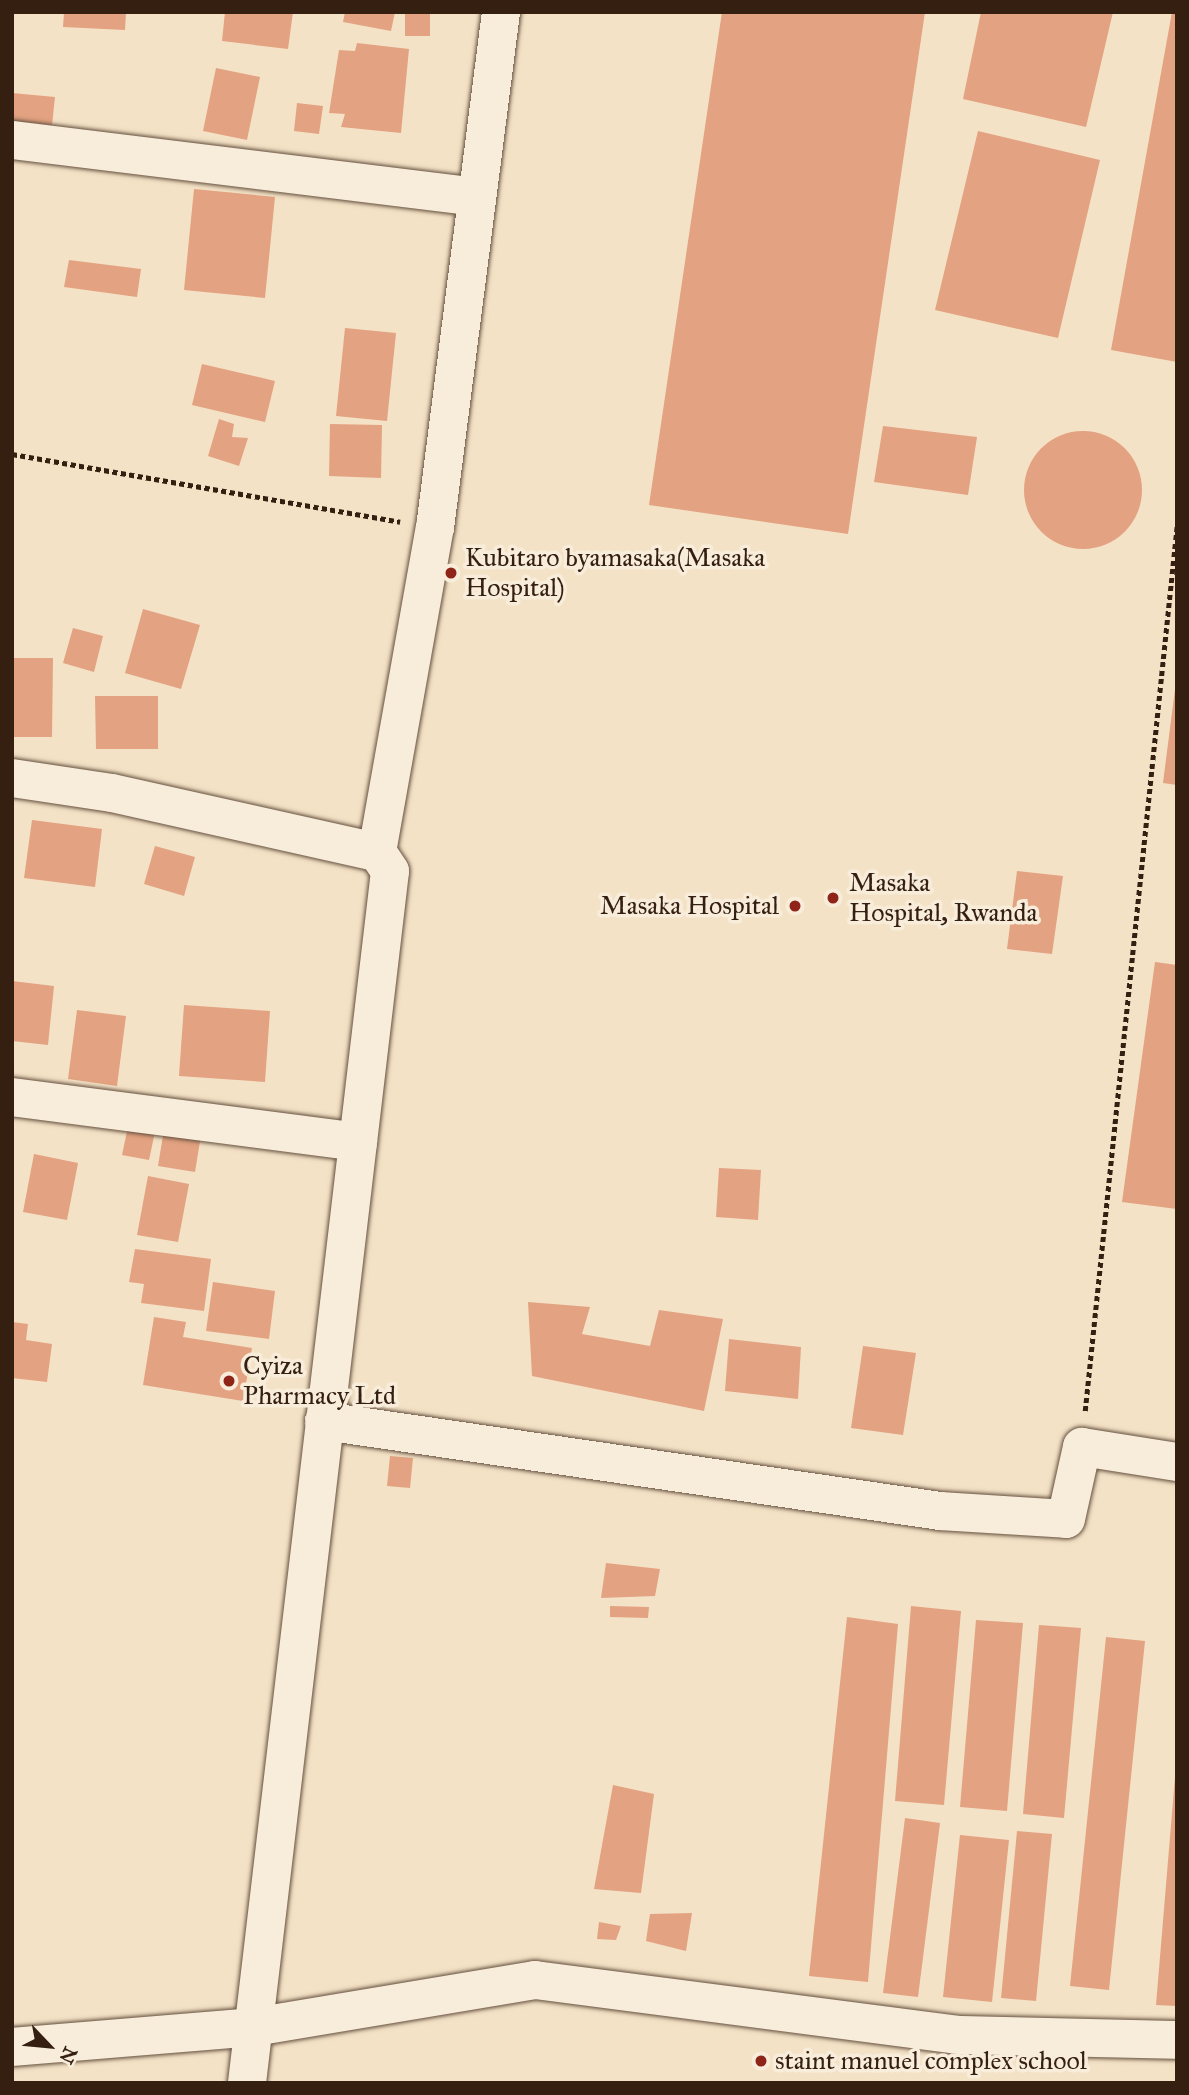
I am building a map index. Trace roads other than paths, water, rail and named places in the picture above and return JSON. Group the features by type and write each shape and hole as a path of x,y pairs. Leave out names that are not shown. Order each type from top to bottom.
{"street":[{"path":"377,852 435,528 501,12"},
{"path":"12,141 476,197"},
{"path":"12,778 112,793 377,852 390,871 247,2083"},
{"path":"12,1097 358,1142"},
{"path":"324,1420 940,1511 1066,1519 1082,1447 1177,1462"},
{"path":"12,2047 254,2027 535,1980 959,2035 1177,2039"}],"place":[{"name":"Kubitaro byamasaka(Masaka Hospital)","path":"451,573"},
{"name":"Masaka Hospital, Rwanda","path":"833,898"},
{"name":"Masaka Hospital","path":"795,906"},
{"name":"Cyiza Pharmacy Ltd","path":"229,1381"},
{"name":"staint manuel complex school","path":"761,2061"}]}
